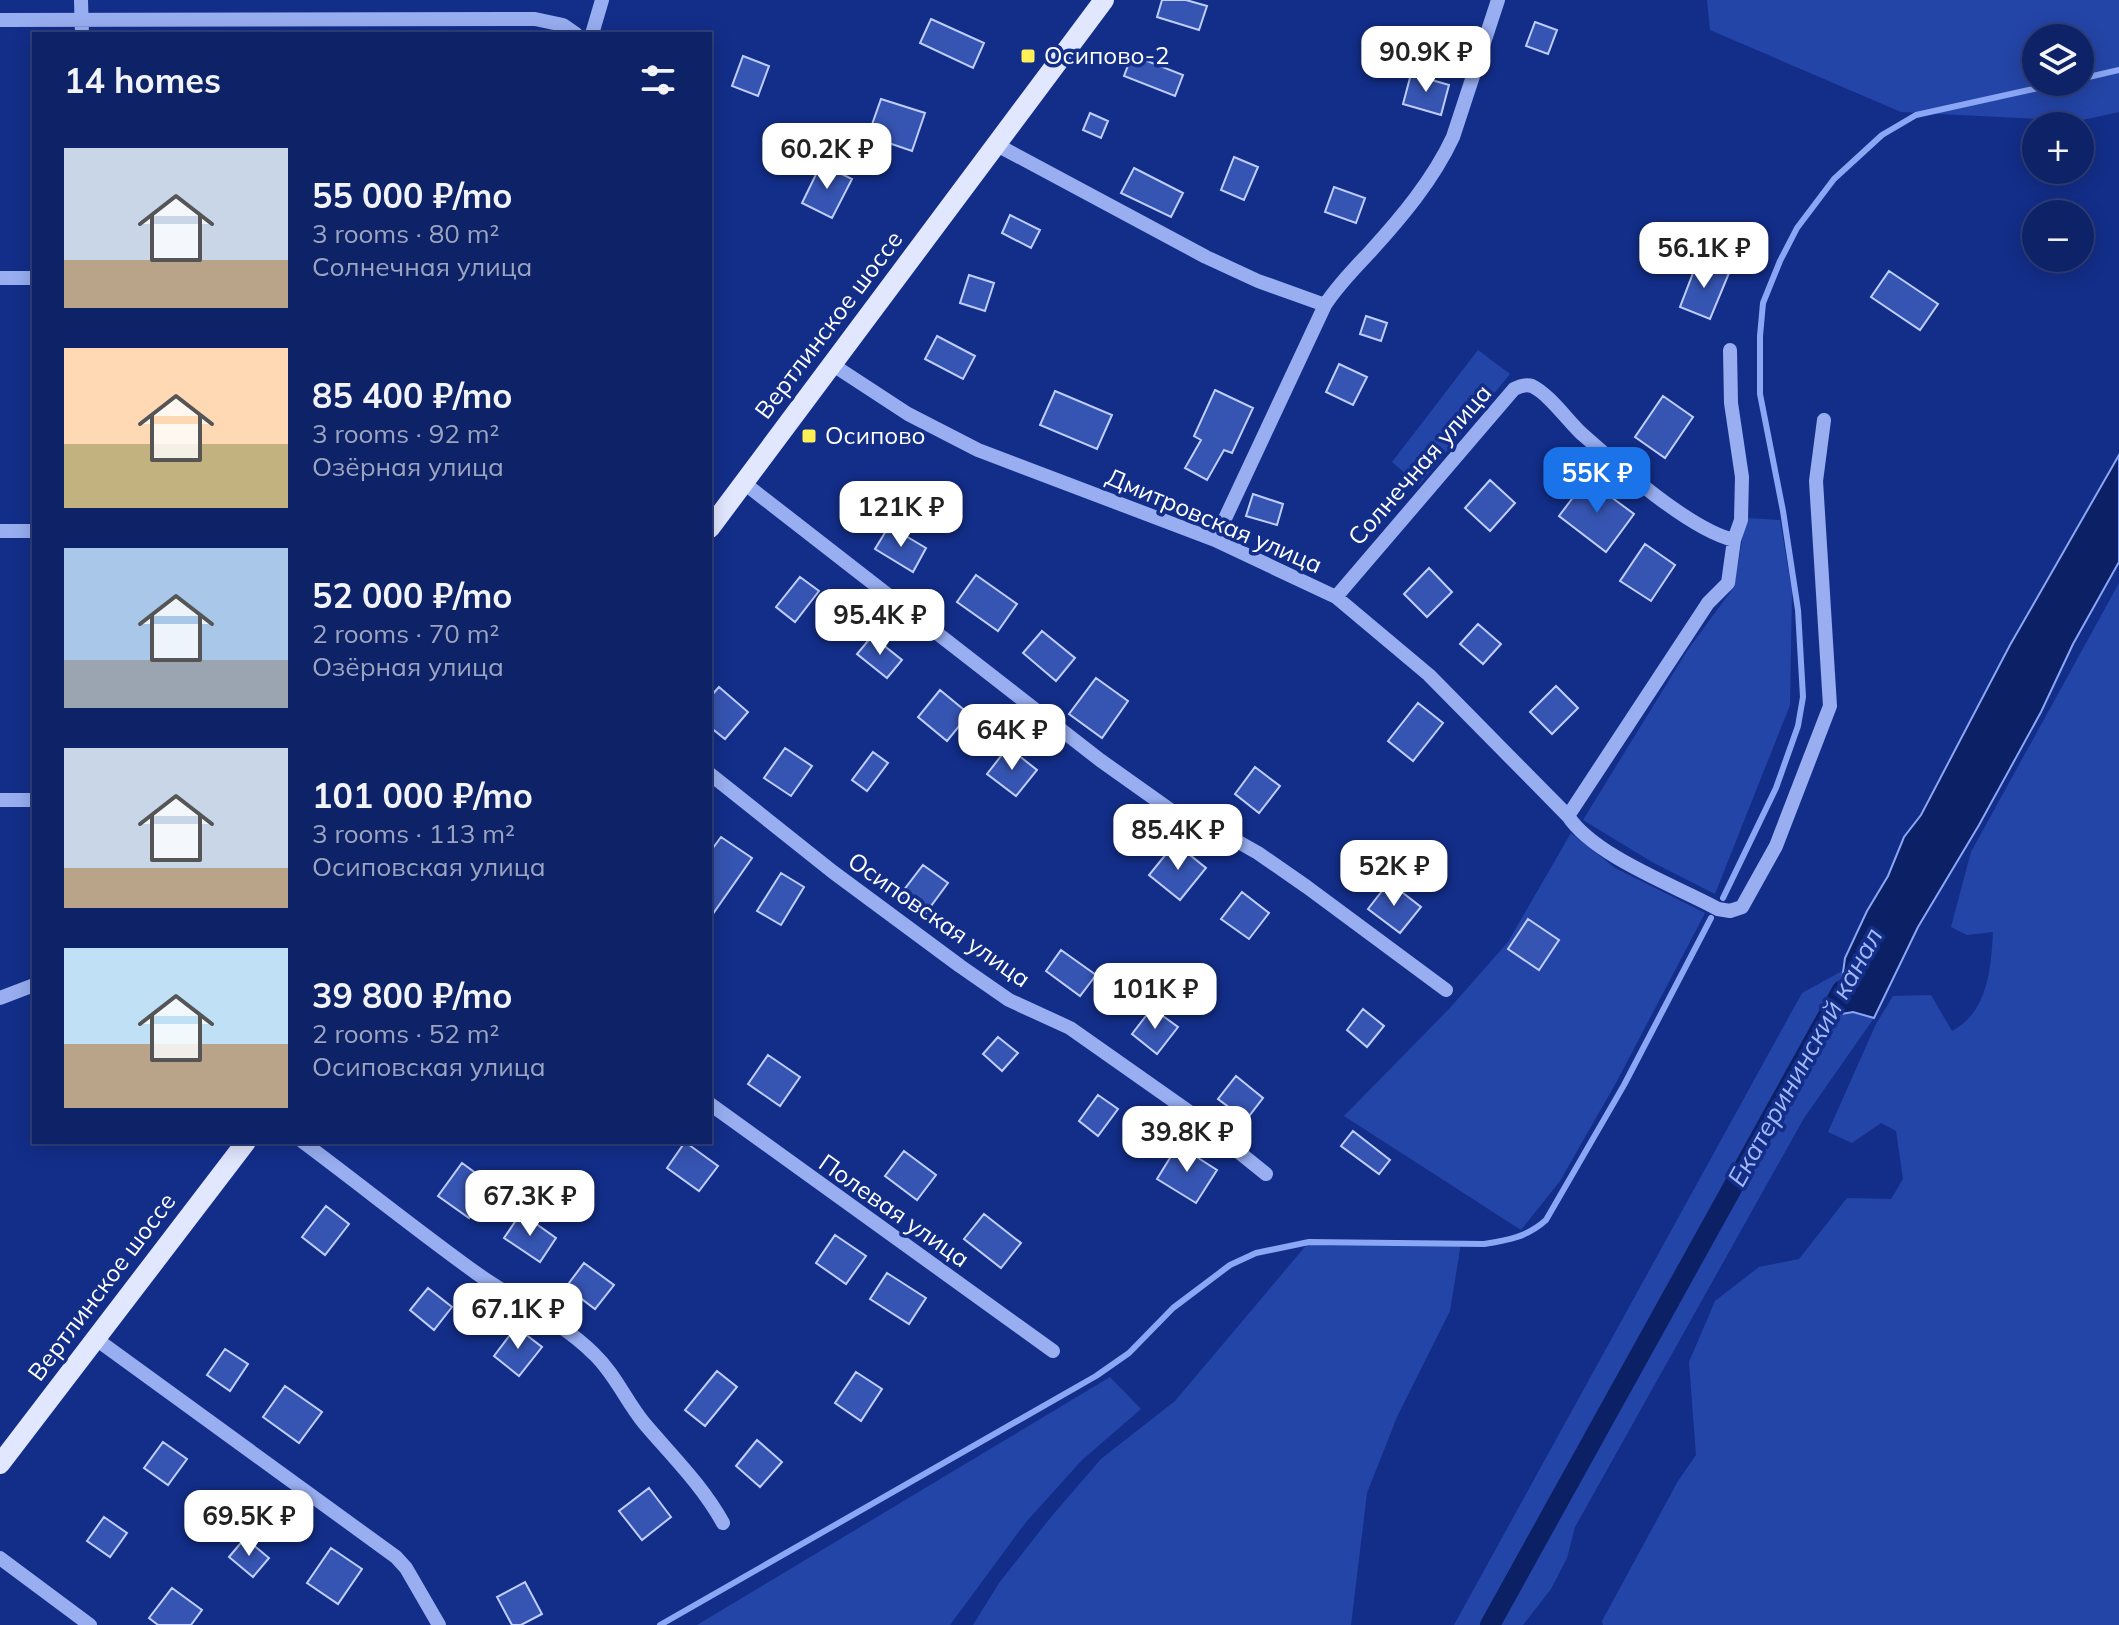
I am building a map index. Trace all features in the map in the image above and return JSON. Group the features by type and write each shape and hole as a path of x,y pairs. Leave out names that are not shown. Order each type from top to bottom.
{"main road":[{"name":"Вертлинское шоссе","path":"712,525 1104,0"},
{"name":"Вертлинское шоссе","path":"0,1464 244,1144"}],"street":[{"path":"81,0 82,28"},
{"path":"593,32 602,0"},
{"path":"1215,540 1325,305 1341,281 1399,219 1443,157 1453,137 1498,0"},
{"path":"0,20 82,28 535,19 563,25 573,32"},
{"path":"997,145 1206,257 1258,281 1325,305"},
{"path":"0,278 32,278"},
{"path":"1568,816 1708,603 1728,583 1734,540 1741,520 1742,477 1731,403 1730,350"},
{"name":"Дмитровская улица","path":"833,365 908,414 978,450 1215,540 1336,597 1429,675 1568,816 1576,828 1628,864 1718,909 1730,911 1742,907 1754,891 1776,846 1830,706 1816,481 1824,420"},
{"name":"Солнечная улица","path":"1336,597 1514,389 1522,385 1532,386 1542,393 1582,433 1676,511 1721,537 1734,540"},
{"path":"744,483 1100,760 1176,814 1258,853 1446,990"},
{"path":"0,531 32,531"},
{"name":"Осиповская улица","path":"712,776 833,872 960,966 1009,1000 1070,1028 1188,1111 1266,1174"},
{"path":"0,800 32,800"},
{"path":"0,998 32,986"},
{"name":"Полевая улица","path":"712,1105 1053,1351"},
{"path":"306,1144 480,1275 594,1353 643,1422 688,1471 723,1523"},
{"path":"96,1339 396,1557 406,1568 439,1625"},
{"path":"0,1558 90,1625"}],"shaded area":[{"path":"1707,0 2119,0 2119,112 2094,117 2094,112 2022,112 2022,118 1901,112 1710,30"},
{"path":"1478,350 1510,374 1419,485 1392,462"},
{"path":"2119,455 2119,562 1979,825 1918,927 1874,1018 1853,1012 1836,1015 1829,1010 1828,1004 1841,988 1845,958 1888,876 1904,837 1921,815 2010,645"},
{"path":"1746,518 1780,520 1792,592 1790,705 1715,894 1652,862 1583,820 1687,651 1734,587"},
{"path":"2119,583 2119,1625 1603,1625 1602,1621 1678,1481 1696,1455 1689,1362 1715,1301 1759,1267 1799,1259 1847,1198 1891,1199 1903,1179 1896,1131 1881,1123 1852,1143 1828,1132 1876,1024 1893,996 1931,995 1952,1031 1964,1023 1980,1001 1989,975 1993,932 1967,935 1951,927 1971,852"},
{"path":"1571,833 1615,868 1705,913 1617,1081 1560,1181 1521,1230 1344,1116 1449,1009 1508,942"},
{"path":"1844,970 1841,988 1828,1004 1836,1015 1853,1012 1874,1018 1804,1118 1575,1527 1567,1558 1551,1589 1523,1625 1454,1625 1802,993"},
{"path":"1309,1242 1461,1243 1450,1311 1397,1417 1367,1493 1351,1625 973,1625 999,1583 1101,1459 1175,1401"},
{"path":"1110,1377 1141,1409 1082,1460 1026,1522 950,1625 697,1625"}],"building":[{"path":"1162,0 1186,0 1207,6 1199,30 1157,17"},
{"path":"931,19 984,43 973,68 920,43"},
{"path":"1535,22 1557,30 1548,54 1526,46"},
{"path":"1132,55 1183,75 1175,96 1124,76"},
{"path":"743,56 769,66 758,96 732,86"},
{"path":"1411,74 1449,85 1441,115 1403,104"},
{"path":"881,99 925,113 912,151 868,136"},
{"path":"1090,113 1108,121 1101,138 1083,130"},
{"path":"1234,157 1258,167 1244,200 1221,190"},
{"path":"821,164 852,179 832,218 802,203"},
{"path":"1134,168 1183,193 1171,217 1121,193"},
{"path":"1334,187 1365,198 1356,223 1325,212"},
{"path":"1010,215 1040,230 1031,248 1002,233"},
{"path":"1698,260 1729,273 1710,319 1680,307"},
{"path":"1889,271 1938,304 1920,330 1871,297"},
{"path":"969,275 994,283 985,311 960,303"},
{"path":"1366,316 1387,323 1381,341 1360,334"},
{"path":"937,336 975,356 963,379 925,359"},
{"path":"1339,364 1367,377 1353,405 1326,392"},
{"path":"1215,390 1253,408 1232,453 1224,450 1207,480 1185,468 1201,440 1194,436"},
{"path":"1055,391 1112,415 1097,449 1040,425"},
{"path":"1663,396 1693,417 1665,458 1635,437"},
{"path":"1587,479 1634,514 1606,552 1559,516"},
{"path":"1490,480 1515,503 1490,531 1465,508"},
{"path":"1253,494 1283,504 1277,525 1246,516"},
{"path":"889,526 926,548 913,572 875,549"},
{"path":"1645,544 1675,565 1651,601 1620,581"},
{"path":"1429,568 1452,592 1427,617 1404,594"},
{"path":"976,575 1017,604 998,631 957,602"},
{"path":"800,577 819,591 795,622 776,607"},
{"path":"1478,624 1501,644 1483,664 1460,644"},
{"path":"1042,631 1075,658 1056,681 1023,653"},
{"path":"872,636 902,660 887,678 857,654"},
{"path":"1096,678 1128,701 1102,738 1069,714"},
{"path":"1556,686 1578,708 1552,734 1530,712"},
{"path":"719,687 748,712 725,739 712,729 712,695"},
{"path":"940,690 969,714 947,741 918,717"},
{"path":"1418,703 1443,723 1413,761 1388,741"},
{"path":"1008,747 1037,770 1016,796 987,774"},
{"path":"785,748 812,766 791,796 764,778"},
{"path":"873,752 888,763 867,791 852,780"},
{"path":"1255,767 1280,786 1259,813 1235,794"},
{"path":"721,837 752,858 712,915 712,849"},
{"path":"1175,843 1206,868 1180,900 1149,875"},
{"path":"923,865 948,883 925,914 900,895"},
{"path":"781,873 804,887 781,925 757,911"},
{"path":"1389,882 1421,907 1400,933 1368,909"},
{"path":"1242,892 1269,913 1249,939 1221,919"},
{"path":"1528,919 1559,940 1539,970 1508,949"},
{"path":"1061,950 1096,975 1080,996 1046,971"},
{"path":"1152,1008 1178,1027 1157,1054 1132,1034"},
{"path":"1363,1009 1384,1026 1367,1047 1347,1030"},
{"path":"998,1037 1018,1053 1002,1071 983,1054"},
{"path":"768,1055 800,1077 780,1106 748,1084"},
{"path":"1236,1076 1263,1098 1246,1120 1218,1099"},
{"path":"1098,1095 1118,1109 1098,1136 1079,1121"},
{"path":"1353,1131 1390,1160 1379,1174 1341,1146"},
{"path":"684,1144 718,1166 699,1191 667,1168"},
{"path":"1178,1145 1217,1170 1196,1203 1157,1179"},
{"path":"904,1151 936,1175 917,1200 885,1176"},
{"path":"462,1163 492,1185 469,1218 438,1196"},
{"path":"326,1206 349,1224 325,1255 302,1237"},
{"path":"521,1213 556,1238 540,1262 504,1238"},
{"path":"984,1214 1021,1243 1001,1268 964,1239"},
{"path":"835,1235 866,1256 846,1284 816,1263"},
{"path":"584,1263 614,1285 595,1309 566,1287"},
{"path":"887,1273 926,1298 909,1324 870,1299"},
{"path":"428,1288 452,1307 434,1330 410,1310"},
{"path":"516,1327 542,1347 519,1376 494,1356"},
{"path":"225,1349 248,1364 230,1391 207,1375"},
{"path":"717,1371 737,1387 705,1426 685,1410"},
{"path":"856,1372 882,1389 861,1421 835,1403"},
{"path":"285,1386 322,1412 299,1443 263,1417"},
{"path":"757,1440 782,1462 760,1487 736,1466"},
{"path":"163,1442 187,1459 168,1485 144,1468"},
{"path":"649,1488 671,1517 642,1540 619,1511"},
{"path":"104,1517 127,1533 110,1557 87,1541"},
{"path":"245,1538 269,1558 253,1577 229,1557"},
{"path":"331,1548 362,1569 338,1604 307,1583"},
{"path":"525,1582 542,1614 521,1625 512,1625 497,1597"},
{"path":"172,1588 202,1610 191,1625 158,1625 149,1618"}],"waterway":[{"path":"2094,76 2119,70"},
{"path":"1723,898 1776,788 1798,726 1803,697 1798,610 1760,394 1763,303 1797,228 1834,179 1882,135 1916,115 2022,92"},
{"path":"660,1625 1096,1376 1129,1353 1173,1308 1230,1265 1256,1253 1309,1242 1484,1244 1517,1237 1539,1226 1546,1220 1624,1085 1711,918"},
{"name":"Екатерининский канал","path":"1490,1625 1842,990"}],"place":[{"name":"Осипово-2","path":"1028,56"},
{"name":"Осипово","path":"809,436"}]}
